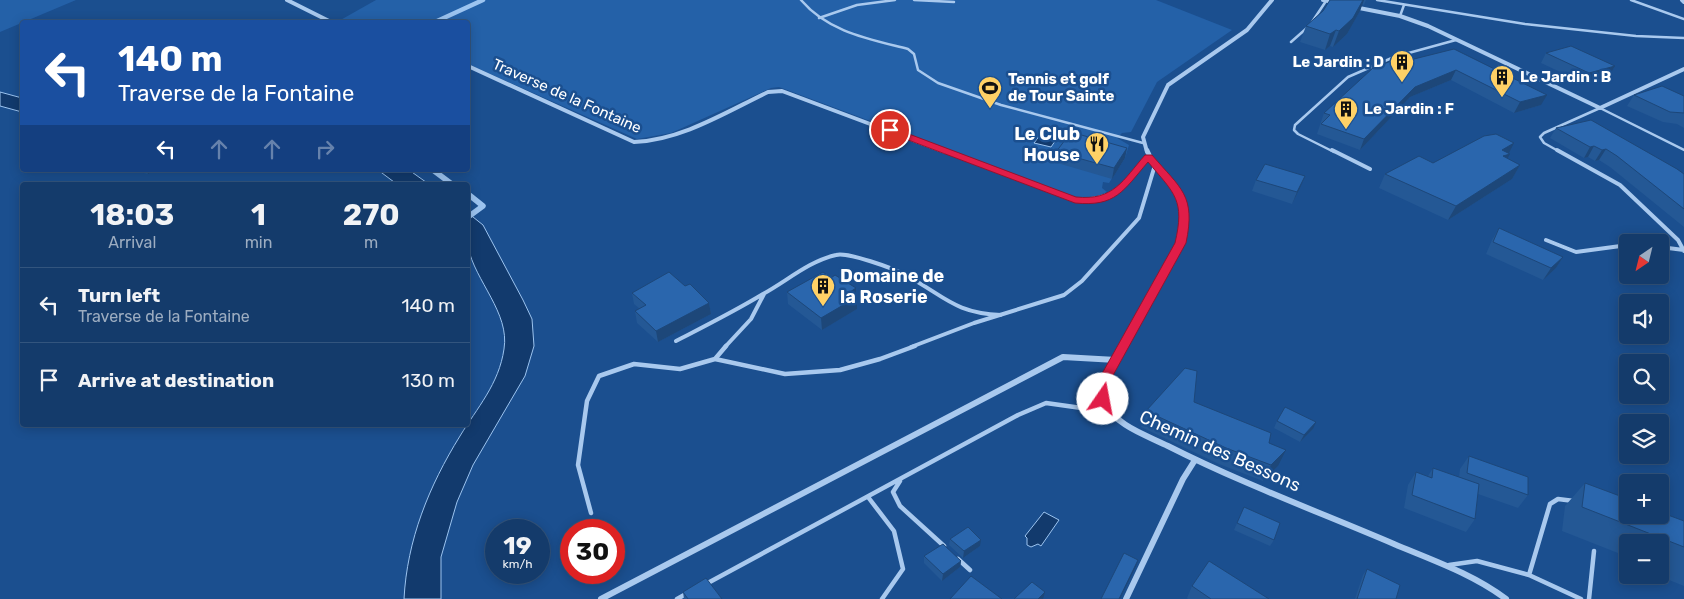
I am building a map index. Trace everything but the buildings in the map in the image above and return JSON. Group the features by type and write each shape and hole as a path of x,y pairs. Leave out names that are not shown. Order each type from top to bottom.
{"street":[{"path":"287,0 327,20"},
{"path":"1110,412 1103,399 1105,379 1180,243 1185,220 1184,205 1181,199 1174,187 1148,156 1143,144 1143,137 1168,85 1247,30 1272,0"},
{"path":"1324,0 1400,16 1428,26 1600,108 1684,69"},
{"name":"Traverse de la Fontaine","path":"470,67 634,142 644,143 671,136 768,92 782,90 1075,200 1093,202 1108,198 1118,191 1148,156"},
{"path":"601,599 1063,357 1116,360"},
{"name":"Chemin des Bessons","path":"1110,412 1124,424 1194,460 1446,566 1493,589 1506,599"},
{"path":"1126,599 1183,479 1194,460"}],"lane":[{"path":"801,0 819,18 846,32 908,49 914,54 918,70 938,83 1001,104 1143,144"},
{"path":"819,18 857,5 895,0"},
{"path":"914,0 954,2"},
{"path":"1291,42 1310,25 1324,0"},
{"path":"1377,0 1554,29 1673,39 1684,38"},
{"path":"1631,0 1684,19"},
{"path":"1400,16 1404,5"},
{"path":"1370,169 1298,134 1294,130 1295,125 1348,77 1394,57 1456,40"},
{"path":"1684,150 1600,108 1544,133 1540,137 1544,143 1620,185 1678,240 1684,251"},
{"path":"591,513 578,465 587,401 599,376 634,364 680,368 715,359 785,374 840,370 880,360 974,323 1005,315 1064,295 1082,281 1139,218 1155,165"},
{"path":"1546,240 1576,252 1619,246"},
{"path":"1669,248 1684,251"},
{"path":"676,341 764,294 808,266 838,254 884,265 906,275 957,307 977,314 1005,315"},
{"path":"715,359 738,331 751,319 764,294"},
{"path":"703,585 1018,415 1046,402 1110,412"},
{"path":"901,479 893,492 900,506 949,551"},
{"path":"868,497 894,531 903,569 882,599"},
{"path":"1529,575 1550,504 1558,499 1567,498 1584,505"},
{"path":"1589,599 1594,551"},
{"path":"956,557 970,570"},
{"path":"1446,566 1477,561 1529,575 1581,599"},
{"path":"677,599 694,590"}],"shaded area":[{"path":"0,0 76,0 28,20 20,20 20,24 0,32"},
{"name":"Tennis et golf de Tour Sainte","path":"376,0 1156,0 1232,30 1157,82 1131,132 1122,133 1117,138 1129,145 1125,158 1109,183 1103,182 1102,188 1107,192 1093,198 1075,198 909,134 907,130 884,121 873,122 779,87 771,88 671,133 637,139 470,65 470,20 341,20"},
{"path":"0,92 20,97 20,111 0,106"},
{"path":"1046,127 1062,131 1051,147 1034,143"},
{"path":"381,172 412,172 426,182 394,182"},
{"path":"470,215 483,225 523,300 532,319 534,346 525,376 473,465 457,502 441,557 441,599 404,599 406,577 415,535 429,494 449,455 466,427 470,427 470,420 492,385 504,349 502,323 470,254"},
{"path":"1044,512 1059,520 1041,546 1038,544 1031,547 1027,545 1027,538 1025,536"}],"waterway":[{"path":"439,20 483,0"},
{"path":"436,172 449,182"},
{"path":"470,196 483,206 470,216"}],"place":[{"name":"Le Jardin : D","path":"1402,83"},
{"name":"Le Jardin : B","path":"1502,98"},
{"name":"Tennis et golf de Tour Sainte","path":"990,109"},
{"name":"Le Jardin : F","path":"1346,130"},
{"name":"Le Club House","path":"1097,165"},
{"name":"Domaine de la Roserie","path":"823,307"}],"route":[{"path":"890,130 1075,200 1093,202 1108,198 1118,191 1148,156 1174,187 1184,205 1185,220 1180,243 1105,379 1103,399"}]}
